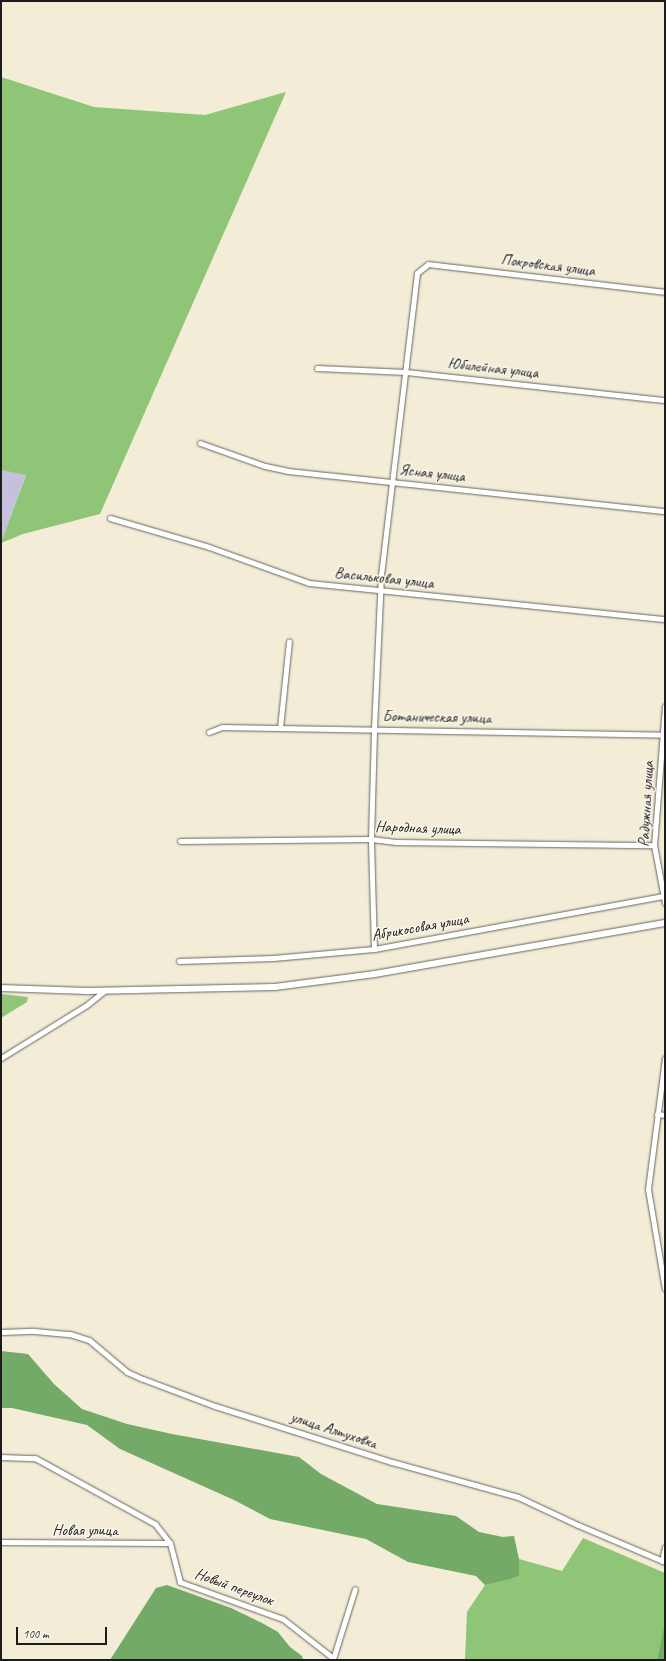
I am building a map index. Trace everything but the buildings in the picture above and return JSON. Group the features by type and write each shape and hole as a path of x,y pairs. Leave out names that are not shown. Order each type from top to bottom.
{"street":[{"name":"Покровская улица","path":"406,372 417,273 428,264 665,292"},
{"name":"Юбилейная улица","path":"317,368 406,372 665,400"},
{"path":"374,949 371,840 380,590 406,372"},
{"name":"Ясная улица","path":"200,444 265,466 288,471 665,511"},
{"name":"Васильковая улица","path":"110,518 209,547 309,583 665,619"},
{"path":"280,728 289,641"},
{"name":"Радужная улица","path":"665,706 664,735 654,845 665,903"},
{"name":"Ботаническая улица","path":"209,732 222,727 664,735"},
{"name":"Народная улица","path":"180,840 371,840 396,842 654,845"},
{"name":"Абрикосовая улица","path":"179,961 273,958 374,949 663,896"},
{"path":"1,988 104,991 275,987 383,973 665,923"},
{"path":"1,1058 88,1004 104,991"},
{"path":"665,1058 648,1188 665,1289"},
{"path":"657,1114 665,1115"},
{"name":"улица Алтуховка","path":"1,1332 34,1330 70,1334 89,1340 127,1372 143,1379 215,1406 384,1460 518,1497 664,1561"},
{"name":"Новый переулок","path":"1,1457 35,1458 155,1524 170,1543 180,1582 282,1619 333,1659"},
{"name":"Новая улица","path":"1,1542 170,1543"},
{"path":"664,1561 665,1547"},
{"path":"333,1659 355,1589"}],"shaded area":[{"path":"1,470 26,474 1,543"}],"green space":[{"path":"1,77 94,107 205,115 286,92 100,514 23,534 1,543 26,475 1,470"},
{"path":"1,994 28,997 27,1002 1,1018"},
{"path":"1,1351 28,1354 54,1384 82,1409 127,1424 172,1434 299,1457 321,1474 377,1504 456,1516 479,1532 503,1537 514,1536 519,1559 519,1576 485,1585 476,1576 408,1562 366,1539 270,1519 234,1500 120,1449 87,1425 12,1408 1,1408"},
{"path":"583,1538 665,1573 665,1624 657,1660 465,1660 467,1612 485,1585 519,1576 519,1559 562,1571"},
{"path":"167,1585 231,1608 262,1623 278,1632 290,1647 302,1656 303,1660 110,1660 156,1588"},
{"path":"665,1624 665,1660 657,1660 664,1627"}]}
